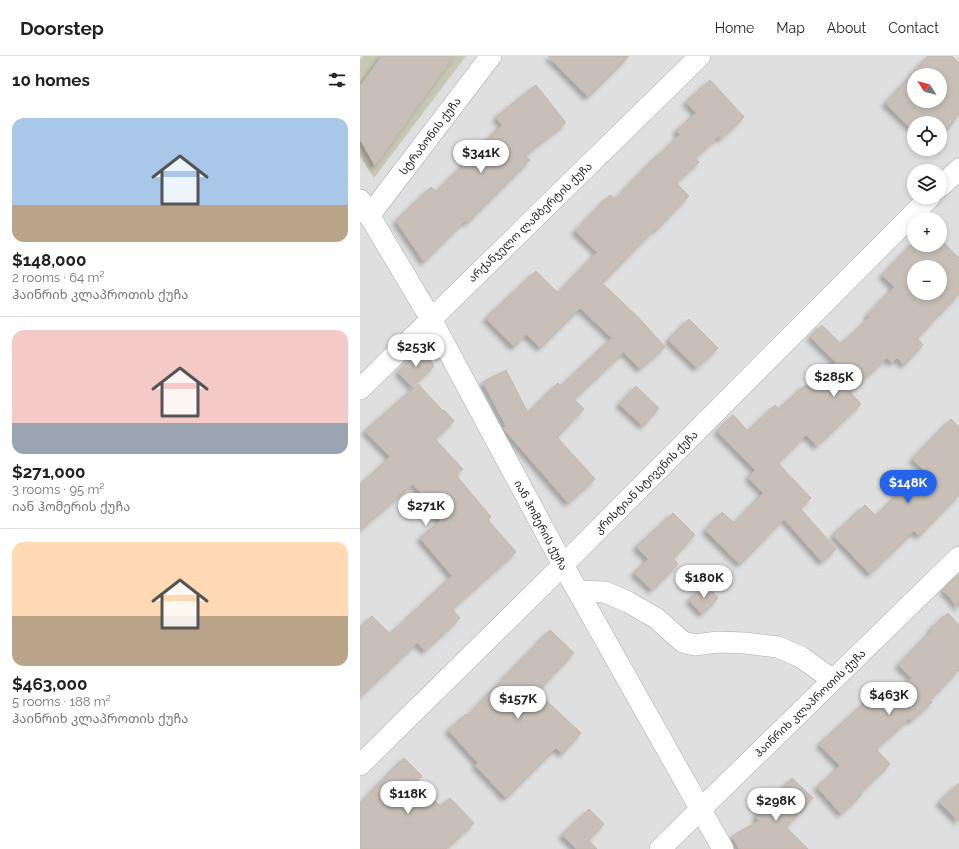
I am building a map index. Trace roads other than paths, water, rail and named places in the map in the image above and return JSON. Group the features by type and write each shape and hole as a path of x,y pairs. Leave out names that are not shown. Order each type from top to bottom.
{"street":[{"name":"სტრაბონის ქუჩა","path":"364,208 491,56"},
{"name":"არქანჯელო ლამბერტის ქუჩა","path":"360,389 700,56"},
{"path":"947,180 959,169"},
{"name":"კრისტიან სტივენის ქუჩა","path":"360,764 563,565 923,204"},
{"name":"იან ჰომერის ქუჩა","path":"364,208 431,319 563,565 723,849"},
{"name":"ჰაინრიხ კლაპროთის ქუჩა","path":"660,849 959,557"},
{"path":"578,591 604,592 628,602 656,618 675,636 684,642 695,645 718,642 745,643 778,647 801,657 833,680"}]}
